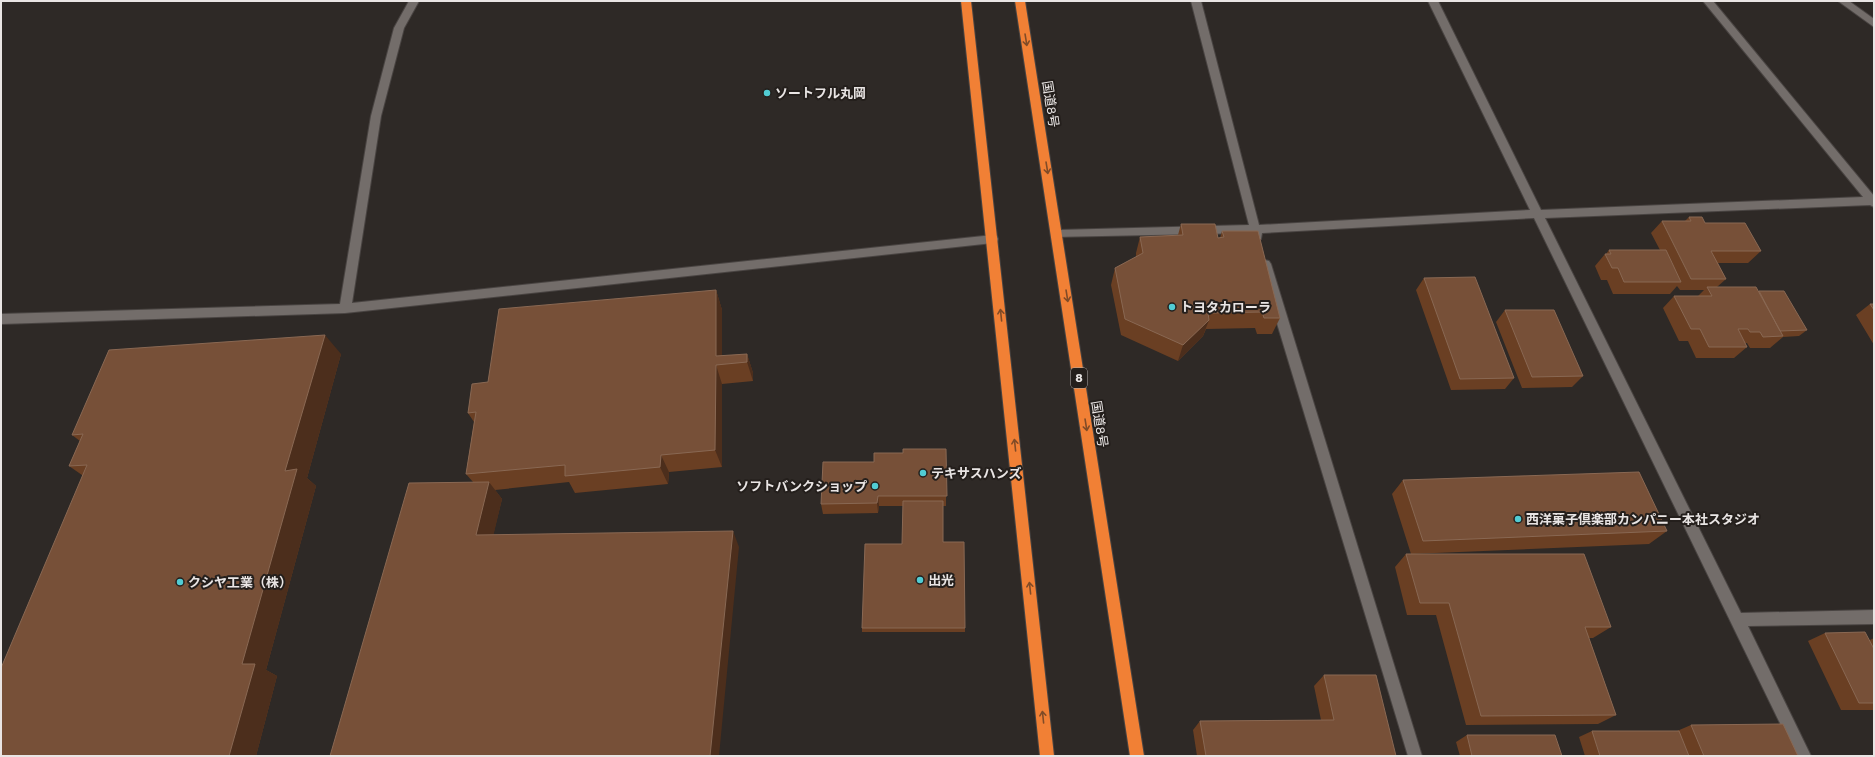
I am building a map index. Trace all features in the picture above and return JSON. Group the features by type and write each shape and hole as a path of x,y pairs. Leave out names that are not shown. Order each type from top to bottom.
{"highway":[{"path":"966,1 1048,756"},
{"name":"国道8号","path":"1020,1 1137,756"}],"street":[{"path":"345,308 376,116 399,28 414,1"},
{"path":"1196,1 1260,248 1416,756"},
{"path":"1433,1 1804,756"},
{"path":"1708,1 1873,202"},
{"path":"1843,1 1874,24"},
{"path":"1057,234 1255,229 1539,214 1873,202"},
{"path":"1,319 345,308 993,239"},
{"path":"1737,620 1874,617"}],"building":[{"path":"1689,217 1702,217 1705,223 1745,223 1761,251 1711,251 1726,279 1691,279 1662,221 1691,221"},
{"path":"1181,224 1215,224 1218,238 1224,237 1222,231 1258,231 1280,318 1264,318 1262,312 1208,313 1209,320 1183,345 1125,319 1115,268 1143,253 1140,237 1183,235"},
{"path":"1609,250 1666,250 1681,282 1624,282 1618,268 1612,268 1605,254 1611,254"},
{"path":"1475,277 1514,378 1460,379 1424,278"},
{"path":"1707,287 1756,287 1783,336 1763,337 1760,332 1750,332 1748,329 1738,329 1747,347 1709,347 1700,329 1691,329 1674,296 1712,296"},
{"path":"716,290 716,356 747,354 747,362 716,365 715,450 661,455 660,467 565,476 565,465 466,474 476,412 468,413 472,384 488,382 499,309"},
{"path":"1759,291 1784,291 1807,330 1780,331"},
{"path":"1870,304 1874,304 1874,310"},
{"path":"1505,310 1554,310 1583,376 1532,377"},
{"name":"クシヤ工業（株）","path":"325,335 285,471 297,469 242,664 255,664 229,756 1,756 1,668 87,465 69,466 83,434 72,435 109,350"},
{"path":"903,449 946,449 947,496 878,496 877,503 821,504 823,462 874,462 874,453 903,453"},
{"name":"西洋菓子倶楽部カンパニー本社スタジオ","path":"1639,472 1667,531 1423,541 1403,480"},
{"path":"489,482 476,535 733,531 710,756 330,756 409,483"},
{"path":"903,501 943,501 943,542 964,542 965,628 862,628 865,544 902,544"},
{"path":"1406,554 1584,554 1611,627 1585,627 1616,715 1481,716 1449,603 1420,603"},
{"path":"1865,632 1874,649 1874,703 1859,703 1825,633"},
{"path":"1324,675 1376,675 1396,756 1206,756 1200,721 1334,720"},
{"path":"1783,724 1798,756 1704,756 1691,725"},
{"path":"1592,731 1679,731 1689,756 1600,756"},
{"path":"1467,735 1555,735 1562,756 1472,756"}],"place":[{"name":"ソートフル丸岡","path":"767,93"},
{"name":"トヨタカローラ","path":"1172,307"},
{"name":"テキサスハンズ","path":"923,473"},
{"name":"ソフトバンクショップ","path":"875,486"},
{"name":"西洋菓子倶楽部カンパニー本社スタジオ","path":"1518,519"},
{"name":"出光","path":"920,580"},
{"name":"クシヤ工業（株）","path":"180,582"}]}
